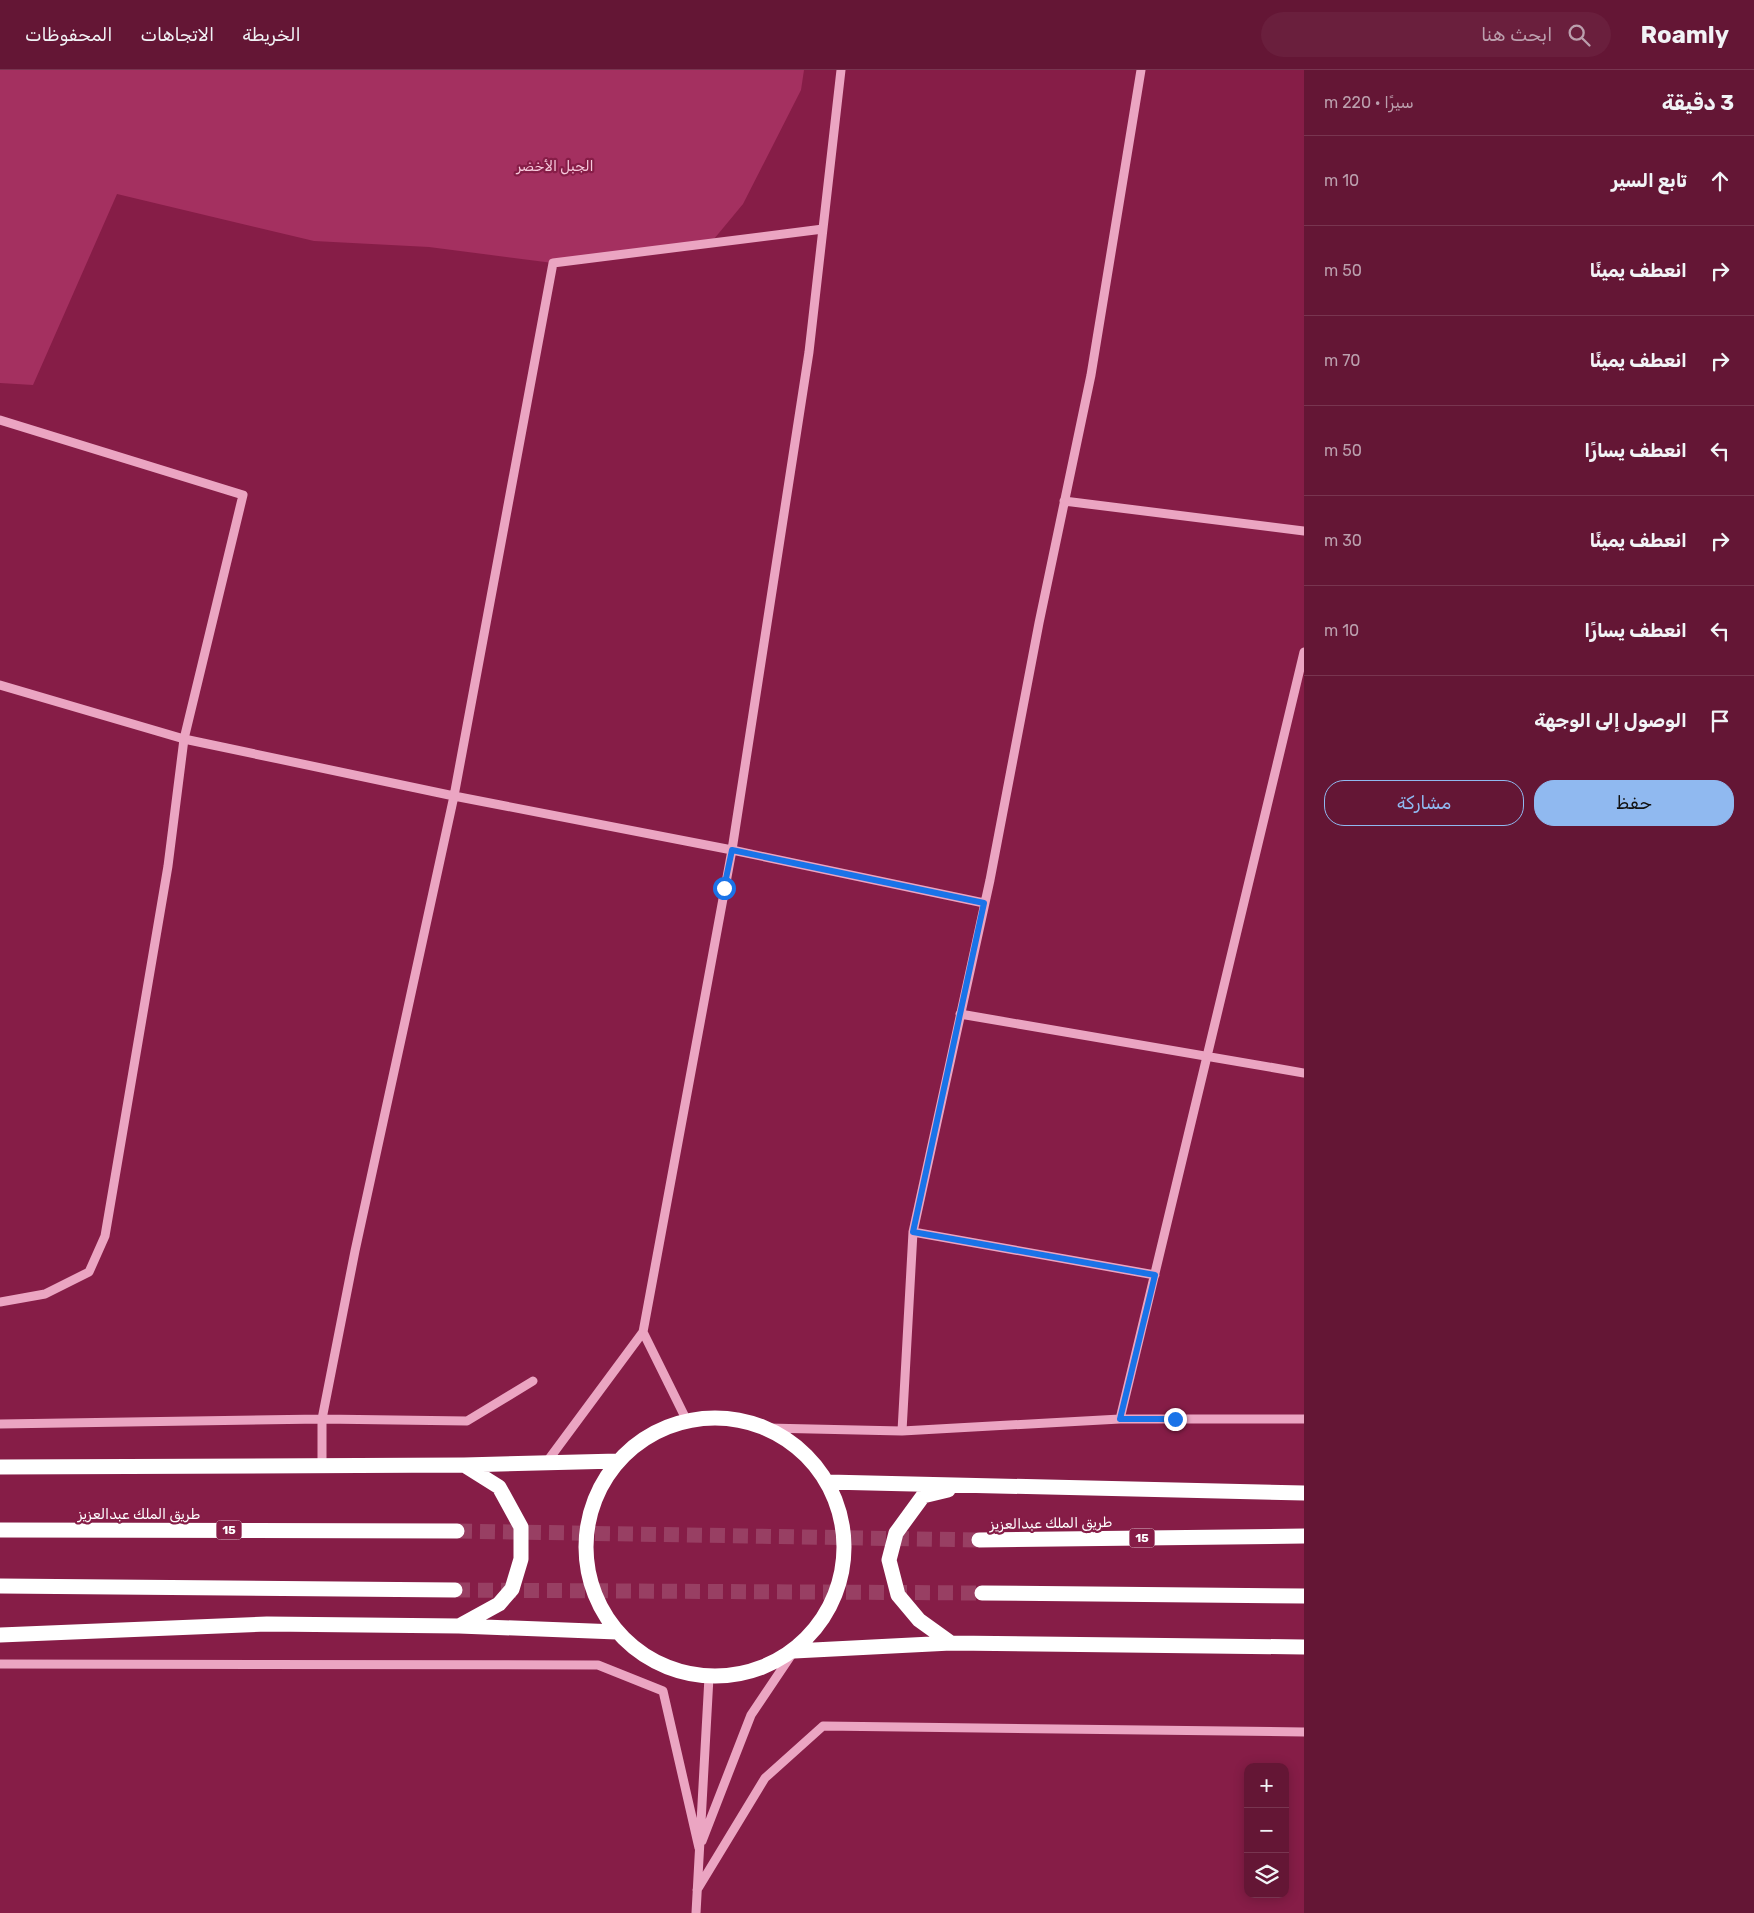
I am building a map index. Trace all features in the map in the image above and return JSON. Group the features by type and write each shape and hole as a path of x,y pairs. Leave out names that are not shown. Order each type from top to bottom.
{"highway":[{"path":"728,1418 767,1428 802,1450 828,1482 840,1511 846,1542 844,1573 834,1602 817,1629 794,1651 754,1671 709,1677 675,1670 643,1655 617,1632 597,1601 586,1565 586,1528 597,1492 618,1460 650,1435 687,1421 728,1418"},
{"path":"0,1467 464,1465 618,1460"},
{"path":"459,1626 499,1604 512,1589 521,1559 521,1527 499,1487 464,1465"},
{"path":"828,1482 1304,1494"},
{"path":"951,1643 919,1620 898,1595 889,1560 896,1532 923,1496 966,1486"},
{"name":"طريق الملك عبدالعزيز","path":"0,1530 457,1531"},
{"name":"طريق الملك عبدالعزيز","path":"979,1540 1304,1536"},
{"path":"0,1586 455,1590"},
{"path":"982,1593 1304,1596"},
{"path":"0,1635 268,1624 459,1626 617,1632"},
{"path":"794,1651 951,1643 1304,1647"}],"street":[{"path":"546,1463 643,1332 732,850 809,352 841,70"},
{"path":"902,1431 913,1232 984,903 1091,375 1141,70"},
{"path":"322,1466 322,1418 354,1252 454,796 553,263 823,229"},
{"path":"0,420 243,495 184,739 168,866 105,1236 88,1272 45,1294 0,1302"},
{"path":"1064,501 1304,531"},
{"path":"1120,1419 1304,652"},
{"path":"0,685 184,739 454,796 732,850 984,903"},
{"path":"960,1014 1304,1073"},
{"path":"913,1232 1155,1275"},
{"path":"643,1332 687,1421"},
{"path":"0,1424 322,1418 467,1420 532,1381"},
{"path":"767,1428 902,1431 1120,1419 1304,1419"},
{"path":"699,1848 751,1716 794,1651"},
{"path":"0,1664 598,1665 663,1691 699,1848"},
{"path":"696,1913 709,1677"},
{"path":"697,1890 765,1778 823,1726 1304,1732"}],"green space":[{"name":"الجبل الأخضر","path":"0,70 804,70 801,90 743,204 709,245 553,263 429,247 314,241 117,194 33,385 0,383"}],"tunnel":[{"path":"457,1531 979,1540"},
{"path":"455,1590 982,1593"}],"route":[{"path":"724,888 732,850 984,903 913,1232 1155,1275 1120,1419 1175,1419"}]}
